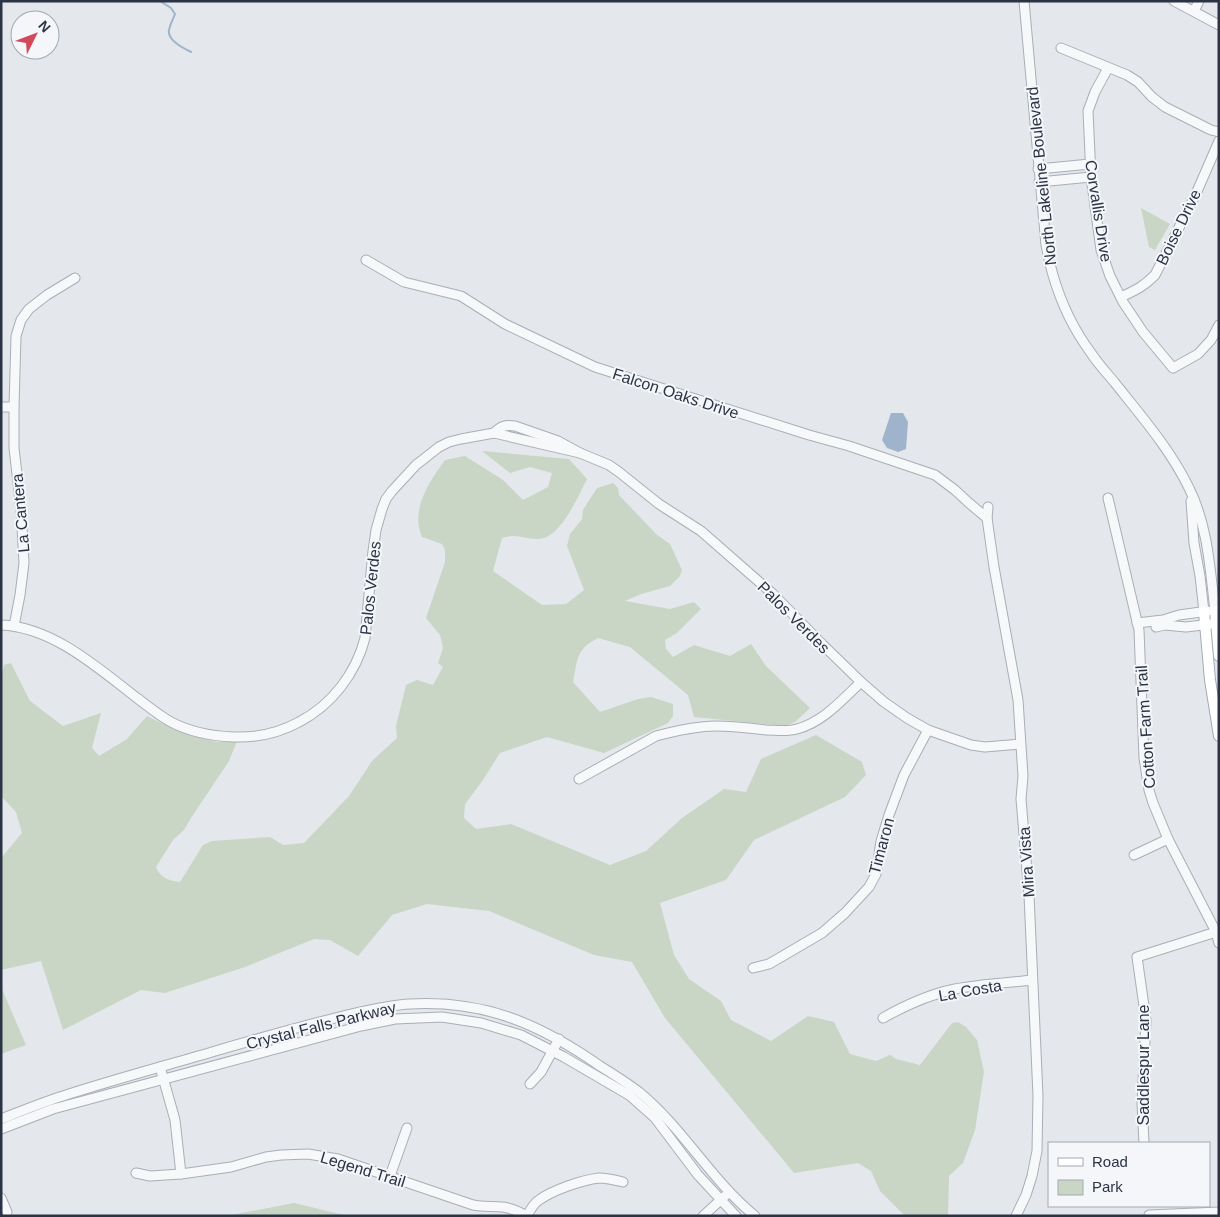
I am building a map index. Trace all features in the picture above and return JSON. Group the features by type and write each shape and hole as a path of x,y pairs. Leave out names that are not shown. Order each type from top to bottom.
{"main road":[{"name":"North Lakeline Boulevard","path":"1217,611 1219,656"},
{"name":"North Lakeline Boulevard","path":"1204,612 1210,680 1219,736"}],"street":[{"name":"North Lakeline Boulevard","path":"1024,1 1038,169 1046,245 1051,268 1071,322 1091,354 1172,456 1189,489 1207,544 1217,611"},
{"path":"1174,1 1219,25"},
{"path":"1194,12 1199,1"},
{"path":"1061,48 1127,75 1138,82 1165,107 1211,130 1219,132"},
{"name":"Corvallis Drive","path":"1108,68 1095,92 1088,111 1091,176 1101,250 1110,276 1121,298 1143,332 1173,368 1198,354 1211,340 1219,325"},
{"name":"Boise Drive","path":"1121,298 1146,284 1155,275 1219,141"},
{"path":"1038,169 1090,164"},
{"path":"1040,182 1091,176"},
{"name":"Falcon Oaks Drive","path":"366,260 404,282 461,296 505,324 595,367 849,446 935,475 987,518"},
{"name":"La Cantera","path":"14,626 24,563 14,448 16,341 21,320 30,310 40,300 75,278"},
{"path":"1,407 14,407"},
{"name":"Palos Verdes","path":"1,624 27,629 73,651 88,660 170,722 185,728 200,733 247,737 280,731 307,718 324,704 340,688 359,657 367,625 370,574 376,530 386,499 416,465 439,447 461,438 494,433 580,453 603,462 620,472 659,504 701,531 773,594 861,682 895,711 928,730 971,745 985,747 1020,744"},
{"name":"North Lakeline Boulevard","path":"1189,489 1194,543 1204,612"},
{"name":"Cotton Farm Trail","path":"1108,498 1138,626 1146,774 1149,790 1168,839 1217,932 1219,943"},
{"name":"Mira Vista","path":"988,507 987,518 998,589 1018,700 1023,776 1021,799 1029,895 1038,1096 1037,1151 1026,1195 1016,1216"},
{"path":"1138,626 1179,615 1217,611"},
{"path":"1138,626 1165,625 1186,627 1217,624"},
{"path":"579,780 649,740 669,732 715,726 784,731 797,729 822,718 861,682"},
{"name":"Timaron","path":"753,968 769,964 822,933 845,913 869,886 876,874 884,827 891,808 904,775 928,730"},
{"path":"1134,855 1168,839"},
{"name":"Saddlespur Lane","path":"1144,1142 1142,1103 1146,1020 1137,957 1217,932"},
{"name":"La Costa","path":"882,1018 896,1010 953,990 1032,980"},
{"name":"Crystal Falls Parkway","path":"1,1119 67,1094 275,1034 375,1009 408,1004 441,1004 470,1007 503,1014 560,1039 638,1092 658,1109 738,1202 755,1216"},
{"name":"Crystal Falls Parkway","path":"1,1129 53,1109 355,1028 395,1019 442,1017 481,1023 521,1035 630,1095 655,1118 698,1175 731,1214"},
{"path":"530,1084 541,1072 560,1039"},
{"path":"160,1067 176,1126 181,1174"},
{"path":"390,1176 406,1128"},
{"name":"Legend Trail","path":"136,1173 159,1176 181,1174 231,1168 266,1157 296,1153 308,1154 338,1159 473,1205 505,1207 527,1216"},
{"path":"527,1216 531,1208 539,1200 563,1188 598,1178 608,1178 622,1182"},
{"path":"703,1216 729,1192"},
{"path":"1,1198 7,1212"},
{"path":"731,1214 738,1202"},
{"path":"1149,1216 1219,1212"}],"green space":[{"path":"1141,208 1170,224 1155,250 1149,247"},
{"path":"482,451 569,459 587,479 569,513 551,535 540,539 513,536 502,538 493,571 542,605 566,604 584,590 567,546 570,534 582,519 583,510 597,488 613,483 618,488 619,495 657,535 670,544 682,570 680,576 670,586 641,594 625,601 670,609 694,602 701,609 677,633 665,640 666,649 673,657 694,645 730,656 751,644 766,666 810,708 795,722 785,726 694,717 688,695 630,647 598,638 581,651 573,682 600,712 638,699 651,697 673,704 673,716 668,723 604,753 547,737 500,753 465,804 464,818 476,829 511,824 610,865 646,851 682,818 724,789 746,792 761,759 816,735 862,762 866,775 845,797 754,840 726,880 660,903 674,955 689,979 721,1001 731,1020 771,1041 808,1016 834,1022 850,1054 876,1061 890,1055 896,1059 920,1065 952,1023 958,1022 966,1027 977,1040 984,1072 975,1130 963,1163 949,1176 948,1216 905,1216 880,1191 871,1171 858,1163 794,1173 665,1018 632,962 594,955 489,911 427,904 392,915 358,956 330,940 314,939 245,967 165,993 141,990 63,1030 41,961 1,970 1,858 22,833 16,812 1,796 1,680 4,665 11,663 30,701 63,726 101,713 92,748 99,756 127,739 147,716 161,723 216,742 237,741 229,761 184,830 173,840 156,867 160,874 166,878 180,882 203,845 212,841 270,837 283,845 304,843 349,796 372,761 397,738 396,726 406,685 417,680 433,685 443,667 438,663 443,648 440,635 426,618 445,562 445,550 442,544 422,537 418,517 423,497 445,460 465,456 503,480 523,500 548,487 552,473 530,467 510,473"},
{"path":"1,987 26,1045 1,1054"},
{"path":"294,1203 348,1216 227,1216"}],"water":[{"path":"891,413 903,413 908,422 906,449 898,452 887,448 882,440"}],"waterway":[{"path":"160,1 171,8 175,14 169,30 170,37 191,52"}]}
